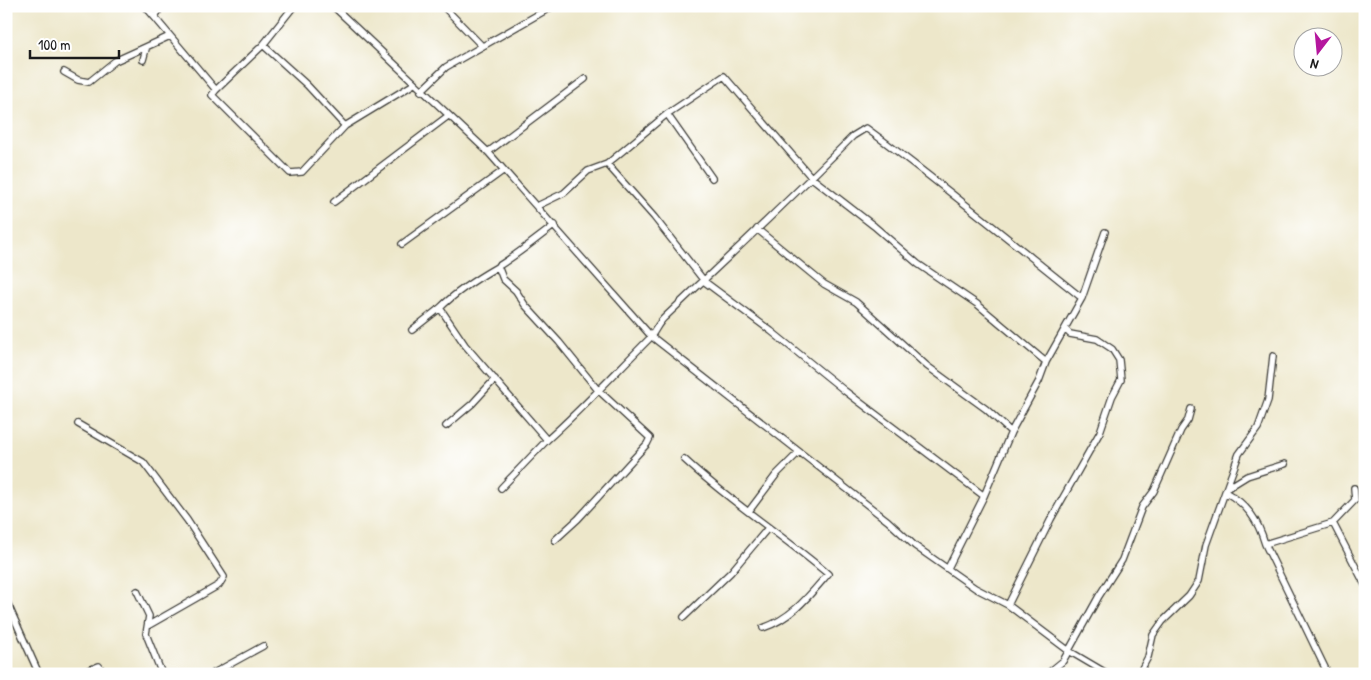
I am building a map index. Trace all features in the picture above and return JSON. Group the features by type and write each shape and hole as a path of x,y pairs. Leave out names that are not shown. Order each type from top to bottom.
{"street":[{"path":"145,6 216,90"},
{"path":"155,18 161,6"},
{"path":"294,6 263,44 212,95 290,173 302,172 345,126 414,84"},
{"path":"333,6 421,91 488,152 651,336 888,521 915,546 975,588 1008,605 1069,651 1108,674"},
{"path":"443,6 482,46"},
{"path":"421,91 446,67 549,7"},
{"path":"64,72 78,80 89,82 115,61 146,49 170,36"},
{"path":"263,44 345,126"},
{"path":"143,60 146,49"},
{"path":"537,206 564,193 588,171 607,164 667,114 724,76 812,178 874,226 918,264 977,304 1046,362"},
{"path":"488,152 585,79"},
{"path":"667,114 712,178"},
{"path":"334,202 448,116"},
{"path":"501,488 651,336 663,319 812,178 853,136 866,128 940,183 957,200 1082,298"},
{"path":"607,164 654,217 704,282 771,330 845,391 984,496"},
{"path":"402,244 504,170"},
{"path":"412,330 440,308 452,295 480,275 498,266 554,225"},
{"path":"757,229 824,284 856,302 927,366 986,409 1011,432"},
{"path":"948,568 984,496 1011,432 1039,381 1046,362 1082,298 1105,232"},
{"path":"498,266 503,279 516,291 525,305 559,342 597,390 650,438 647,444 578,519 555,540"},
{"path":"440,308 465,345 547,440"},
{"path":"1008,605 1051,519 1100,432 1112,397 1121,380 1119,360 1112,349 1097,339 1070,334 1064,330"},
{"path":"1139,674 1148,657 1153,635 1163,621 1189,596 1199,580 1206,544 1225,490 1239,454 1258,428 1268,400 1273,356"},
{"path":"446,426 472,404 495,379"},
{"path":"1047,674 1057,668 1069,651 1099,596 1122,560 1142,507 1154,491 1181,430 1188,420 1191,409"},
{"path":"78,424 143,462 186,520 224,577 219,585 149,625"},
{"path":"748,511 776,475 799,452"},
{"path":"684,459 712,485 802,552 828,574 801,605 780,622 764,628"},
{"path":"1225,490 1247,476 1285,464"},
{"path":"1266,544 1333,523 1354,500 1354,488"},
{"path":"1225,490 1236,498 1258,522 1266,544 1328,674"},
{"path":"1333,523 1365,585"},
{"path":"684,617 731,572 768,528"},
{"path":"137,591 149,616 146,634 148,643 162,674"},
{"path":"6,600 39,674"},
{"path":"212,674 263,646"},
{"path":"79,674 99,666 104,674"}]}
